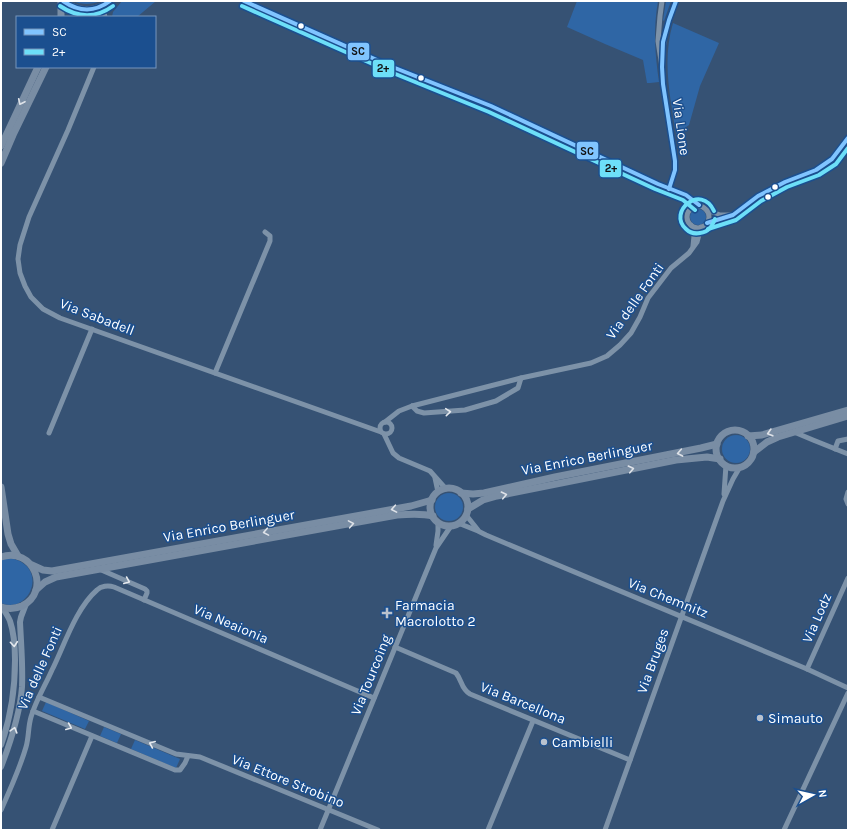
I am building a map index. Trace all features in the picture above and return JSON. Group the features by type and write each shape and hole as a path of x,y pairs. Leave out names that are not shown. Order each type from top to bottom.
{"main road":[{"path":"61,16 62,1 75,8 86,10 96,9 110,1"},
{"path":"76,16 86,10"},
{"path":"1,146 38,68"},
{"path":"1,163 46,68"},
{"name":"Via Enrico Berlinguer","path":"446,489 454,489 462,493 484,493 555,477 706,448 718,444 724,434 732,431 741,431 748,436 762,435 848,410"},
{"path":"718,444 717,451 720,459 726,465 740,467 750,461 754,452 770,440 848,416"},
{"path":"748,436 753,445 754,452"},
{"name":"Via Enrico Berlinguer","path":"458,524 463,520 467,512 483,500 497,496 676,460 707,457 720,459"},
{"path":"1,487 8,534 11,544 18,556"},
{"path":"446,489 438,492 432,500 430,508 433,516 438,522 446,526 458,524"},
{"path":"462,493 466,500 467,512"},
{"name":"Via Enrico Berlinguer","path":"18,556 38,568 52,571 410,506 432,500"},
{"name":"Via Enrico Berlinguer","path":"26,604 36,590 50,578 397,515 424,514 433,516"},
{"path":"1,557 9,555 18,556"},
{"path":"32,565 37,577 36,590"},
{"path":"2,607 13,608 26,604"}],"street":[{"path":"244,1 395,68 491,106 669,189 686,195 707,210 720,215 733,215"},
{"name":"Via Lione","path":"662,1 658,41 675,161 675,170 669,189"},
{"name":"Via Lione","path":"662,67 663,42 676,1"},
{"path":"102,6 105,16"},
{"name":"Via Sabadell","path":"94,68 29,217 20,245 18,258 20,273 24,286 31,297 43,309 60,318 385,433"},
{"path":"691,225 698,228 707,223 733,215 758,196 786,182 816,170 832,159 848,138"},
{"path":"686,195 690,209"},
{"path":"693,247 694,236 687,214 690,209 699,205"},
{"path":"707,210 709,216 707,223"},
{"name":"Via delle Fonti","path":"370,427 385,424 399,411 412,406 521,378 591,363 607,356 631,333 648,298 671,268 689,253 697,242 701,227"},
{"path":"215,373 270,241 270,236 265,232"},
{"path":"49,433 92,329"},
{"path":"412,406 417,411 424,413 464,410 496,401 518,388 521,378"},
{"path":"385,433 391,429 385,424 380,428 385,433 396,457 428,469 446,489"},
{"path":"794,432 848,454"},
{"path":"835,449 838,441 848,439"},
{"name":"Via Bruges","path":"723,500 726,465"},
{"name":"Via Bruges","path":"605,830 723,500 740,467"},
{"path":"435,477 438,492"},
{"path":"848,492 846,499 848,504"},
{"name":"Via Chemnitz","path":"467,512 478,530"},
{"name":"Via Tourcoing","path":"436,548 438,522"},
{"name":"Via Chemnitz","path":"458,524 478,530 504,543 807,669 848,688"},
{"name":"Via Tourcoing","path":"320,830 436,548 451,526"},
{"path":"98,569 145,589 147,593 144,600"},
{"name":"Via Lodz","path":"807,669 848,578"},
{"name":"Via Neaionia","path":"84,606 97,590 101,587 110,586 374,698"},
{"path":"1,767 12,737 20,704 22,688 20,622 26,604"},
{"name":"Via delle Fonti","path":"1,810 26,747 33,711 72,626 84,606"},
{"path":"1,745 11,710 15,669 15,648 12,629 8,617 2,607"},
{"name":"Via Barcellona","path":"395,647 456,673 466,693 630,760"},
{"path":"784,830 848,693"},
{"name":"Via Ettore Strobino","path":"39,697 176,754 200,758 378,830"},
{"path":"33,711 177,771 183,768 188,756"},
{"path":"488,830 534,721"},
{"path":"52,830 92,736"}],"shaded area":[{"path":"73,1 101,1 87,4"},
{"path":"122,1 156,1 138,16 112,16 113,12"},
{"path":"577,1 658,1 655,22 655,42 659,82 647,83 643,60 567,27"},
{"path":"666,1 671,1 664,21 663,20"},
{"path":"673,23 719,43 700,86 689,125 676,134 668,73 670,33"},
{"path":"698,209 705,214 706,217 701,224 698,225 691,220 690,217 695,210"},
{"path":"736,435 742,436 746,439 749,443 749,455 746,459 742,462 736,463 730,462 726,459 723,455 722,449 723,443 726,439 730,436"},
{"path":"449,493 455,494 459,497 462,501 462,513 459,517 455,520 449,521 443,520 439,517 436,513 435,507 436,501 439,497 443,494"},
{"path":"10,558 22,563 30,570 32,579 31,588 27,596 20,602 11,605 1,603 1,560"},
{"path":"46,702 89,721 85,729 42,711"},
{"path":"104,727 121,734 117,743 100,736"},
{"path":"135,740 180,759 176,768 131,749"}],"transit line":[{"name":"SC","path":"63,1 69,5 86,10 98,8 110,1"},
{"name":"SC","path":"244,1 395,68 491,106 658,184 686,195 699,205"},
{"name":"SC","path":"669,189 675,170 675,161 663,84 662,67 663,42 676,1"},
{"name":"2+","path":"60,6 80,15 93,15 113,6"},
{"name":"2+","path":"242,6 393,73 489,112 655,189 683,200 695,210"},
{"name":"SC","path":"707,223 733,215 758,196 785,182 816,170 832,159 848,138"},
{"name":"2+","path":"708,229 736,220 761,201 787,187 819,175 836,164 848,148"},
{"name":"2+","path":"714,211 708,203 701,200 694,200 683,208 681,222 689,231 698,233 708,230 715,219"}],"place":[{"name":"Farmacia Macrolotto 2","path":"387,613"},
{"name":"Simauto","path":"760,718"},
{"name":"Cambielli","path":"544,742"}]}
